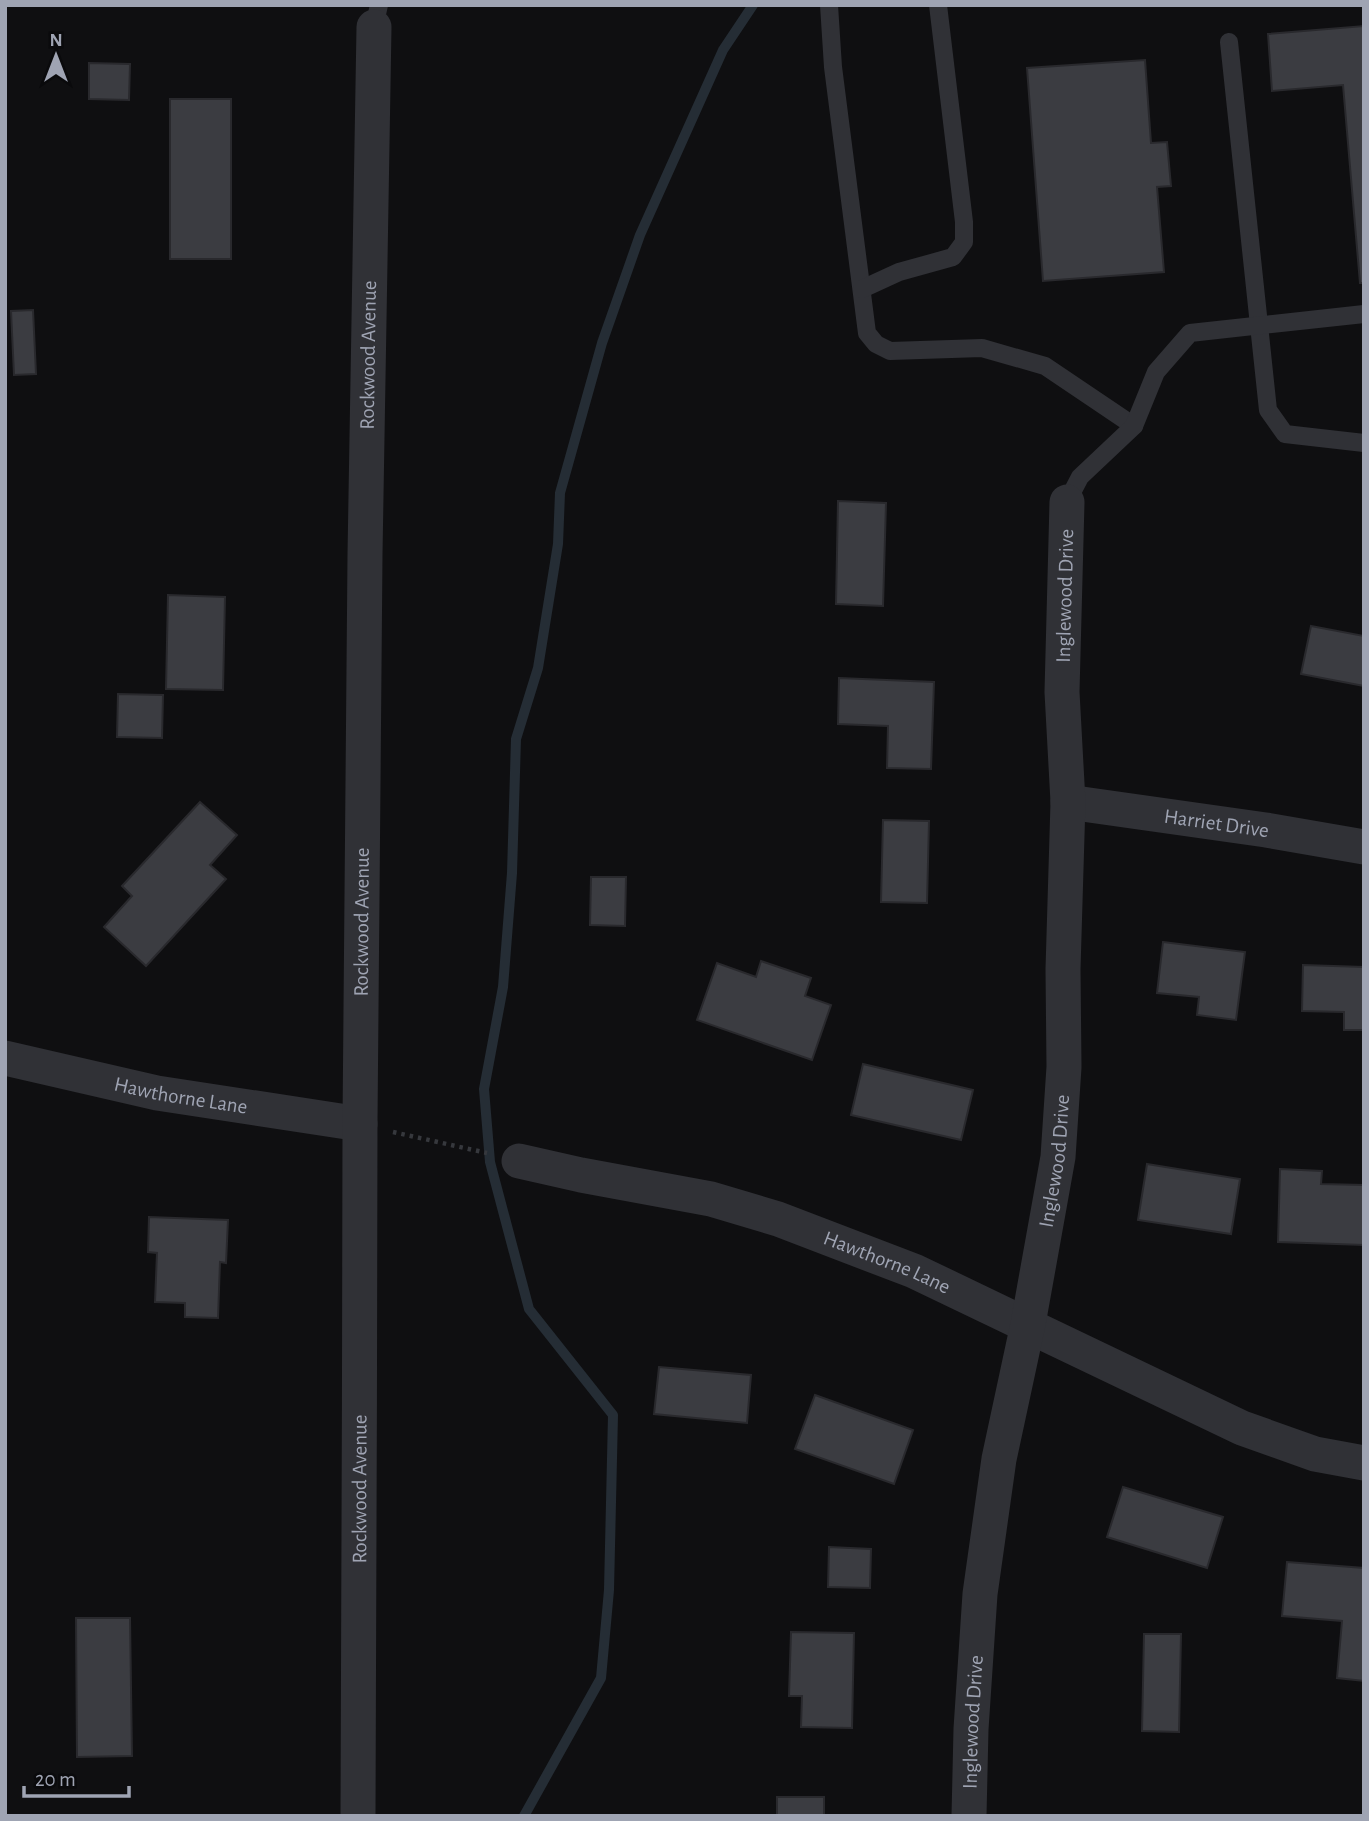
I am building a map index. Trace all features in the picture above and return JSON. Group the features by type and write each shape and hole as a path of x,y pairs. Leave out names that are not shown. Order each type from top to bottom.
{"street":[{"name":"Rockwood Avenue","path":"358,1816 361,1551 373,1127 367,356 377,16"},
{"name":"Inglewood Drive","path":"969,1816 971,1730 980,1594 999,1459 1028,1324 1059,1144 1064,1067 1063,969 1068,802 1062,692 1067,502"},
{"name":"Harriet Drive","path":"1068,802 1364,847"},
{"name":"Hawthorne Lane","path":"5,1058 157,1093 373,1127"},
{"name":"Hawthorne Lane","path":"519,1161 711,1199 778,1219 914,1271 1242,1428 1315,1454 1364,1463"}],"lane":[{"path":"829,5 833,67 867,333 876,344 890,351 982,348 1045,366 1135,426"},
{"path":"862,289 899,272 953,257 964,242 964,222 938,5"},
{"path":"1229,42 1268,410 1284,434 1364,443"},
{"path":"1067,502 1080,477 1135,426 1156,372 1191,333 1364,313"}],"path":[{"path":"373,1127 519,1161"}],"building":[{"path":"1364,26 1364,283 1360,283 1343,85 1272,91 1268,34"},
{"path":"1145,60 1151,143 1167,142 1171,186 1157,187 1164,272 1043,281 1027,68"},
{"path":"89,63 130,64 129,100 89,99"},
{"path":"170,99 231,99 231,259 170,259"},
{"path":"33,310 36,374 14,375 11,311"},
{"path":"838,501 886,503 883,606 836,604"},
{"path":"168,595 225,597 223,690 166,689"},
{"path":"1311,626 1364,636 1364,686 1301,674"},
{"path":"839,678 934,682 931,769 887,768 888,726 838,724"},
{"path":"118,694 163,695 162,738 117,737"},
{"path":"200,802 237,835 210,865 226,879 146,966 104,927 132,896 122,886"},
{"path":"883,820 929,821 927,903 881,902"},
{"path":"591,877 626,877 625,926 590,925"},
{"path":"1163,942 1245,952 1236,1020 1197,1015 1199,997 1157,993"},
{"path":"761,961 811,978 805,996 831,1005 812,1060 697,1020 717,963 756,977"},
{"path":"1303,965 1364,967 1364,1030 1344,1030 1344,1012 1302,1011"},
{"path":"863,1064 973,1090 961,1140 851,1115"},
{"path":"1147,1164 1240,1179 1231,1234 1138,1220"},
{"path":"1280,1169 1322,1171 1321,1184 1364,1185 1364,1245 1278,1242"},
{"path":"149,1217 228,1220 226,1263 220,1262 218,1318 185,1317 185,1303 155,1302 157,1253 148,1252"},
{"path":"659,1367 751,1375 747,1423 654,1414"},
{"path":"815,1395 913,1430 894,1484 795,1449"},
{"path":"1123,1487 1223,1517 1207,1568 1107,1537"},
{"path":"829,1547 871,1549 870,1588 828,1587"},
{"path":"1287,1562 1364,1568 1364,1681 1337,1678 1342,1621 1282,1616"},
{"path":"76,1618 130,1618 132,1756 77,1757"},
{"path":"791,1632 854,1633 852,1728 801,1727 802,1696 789,1696"},
{"path":"1144,1634 1181,1634 1179,1732 1142,1731"},
{"path":"777,1797 824,1797 824,1816 777,1816"}],"waterway":[{"path":"524,1816 601,1678 609,1590 613,1415 529,1309 490,1162 484,1089 503,987 512,873 516,739 538,668 558,544 560,493 602,343 640,235 723,50 753,5"}]}
